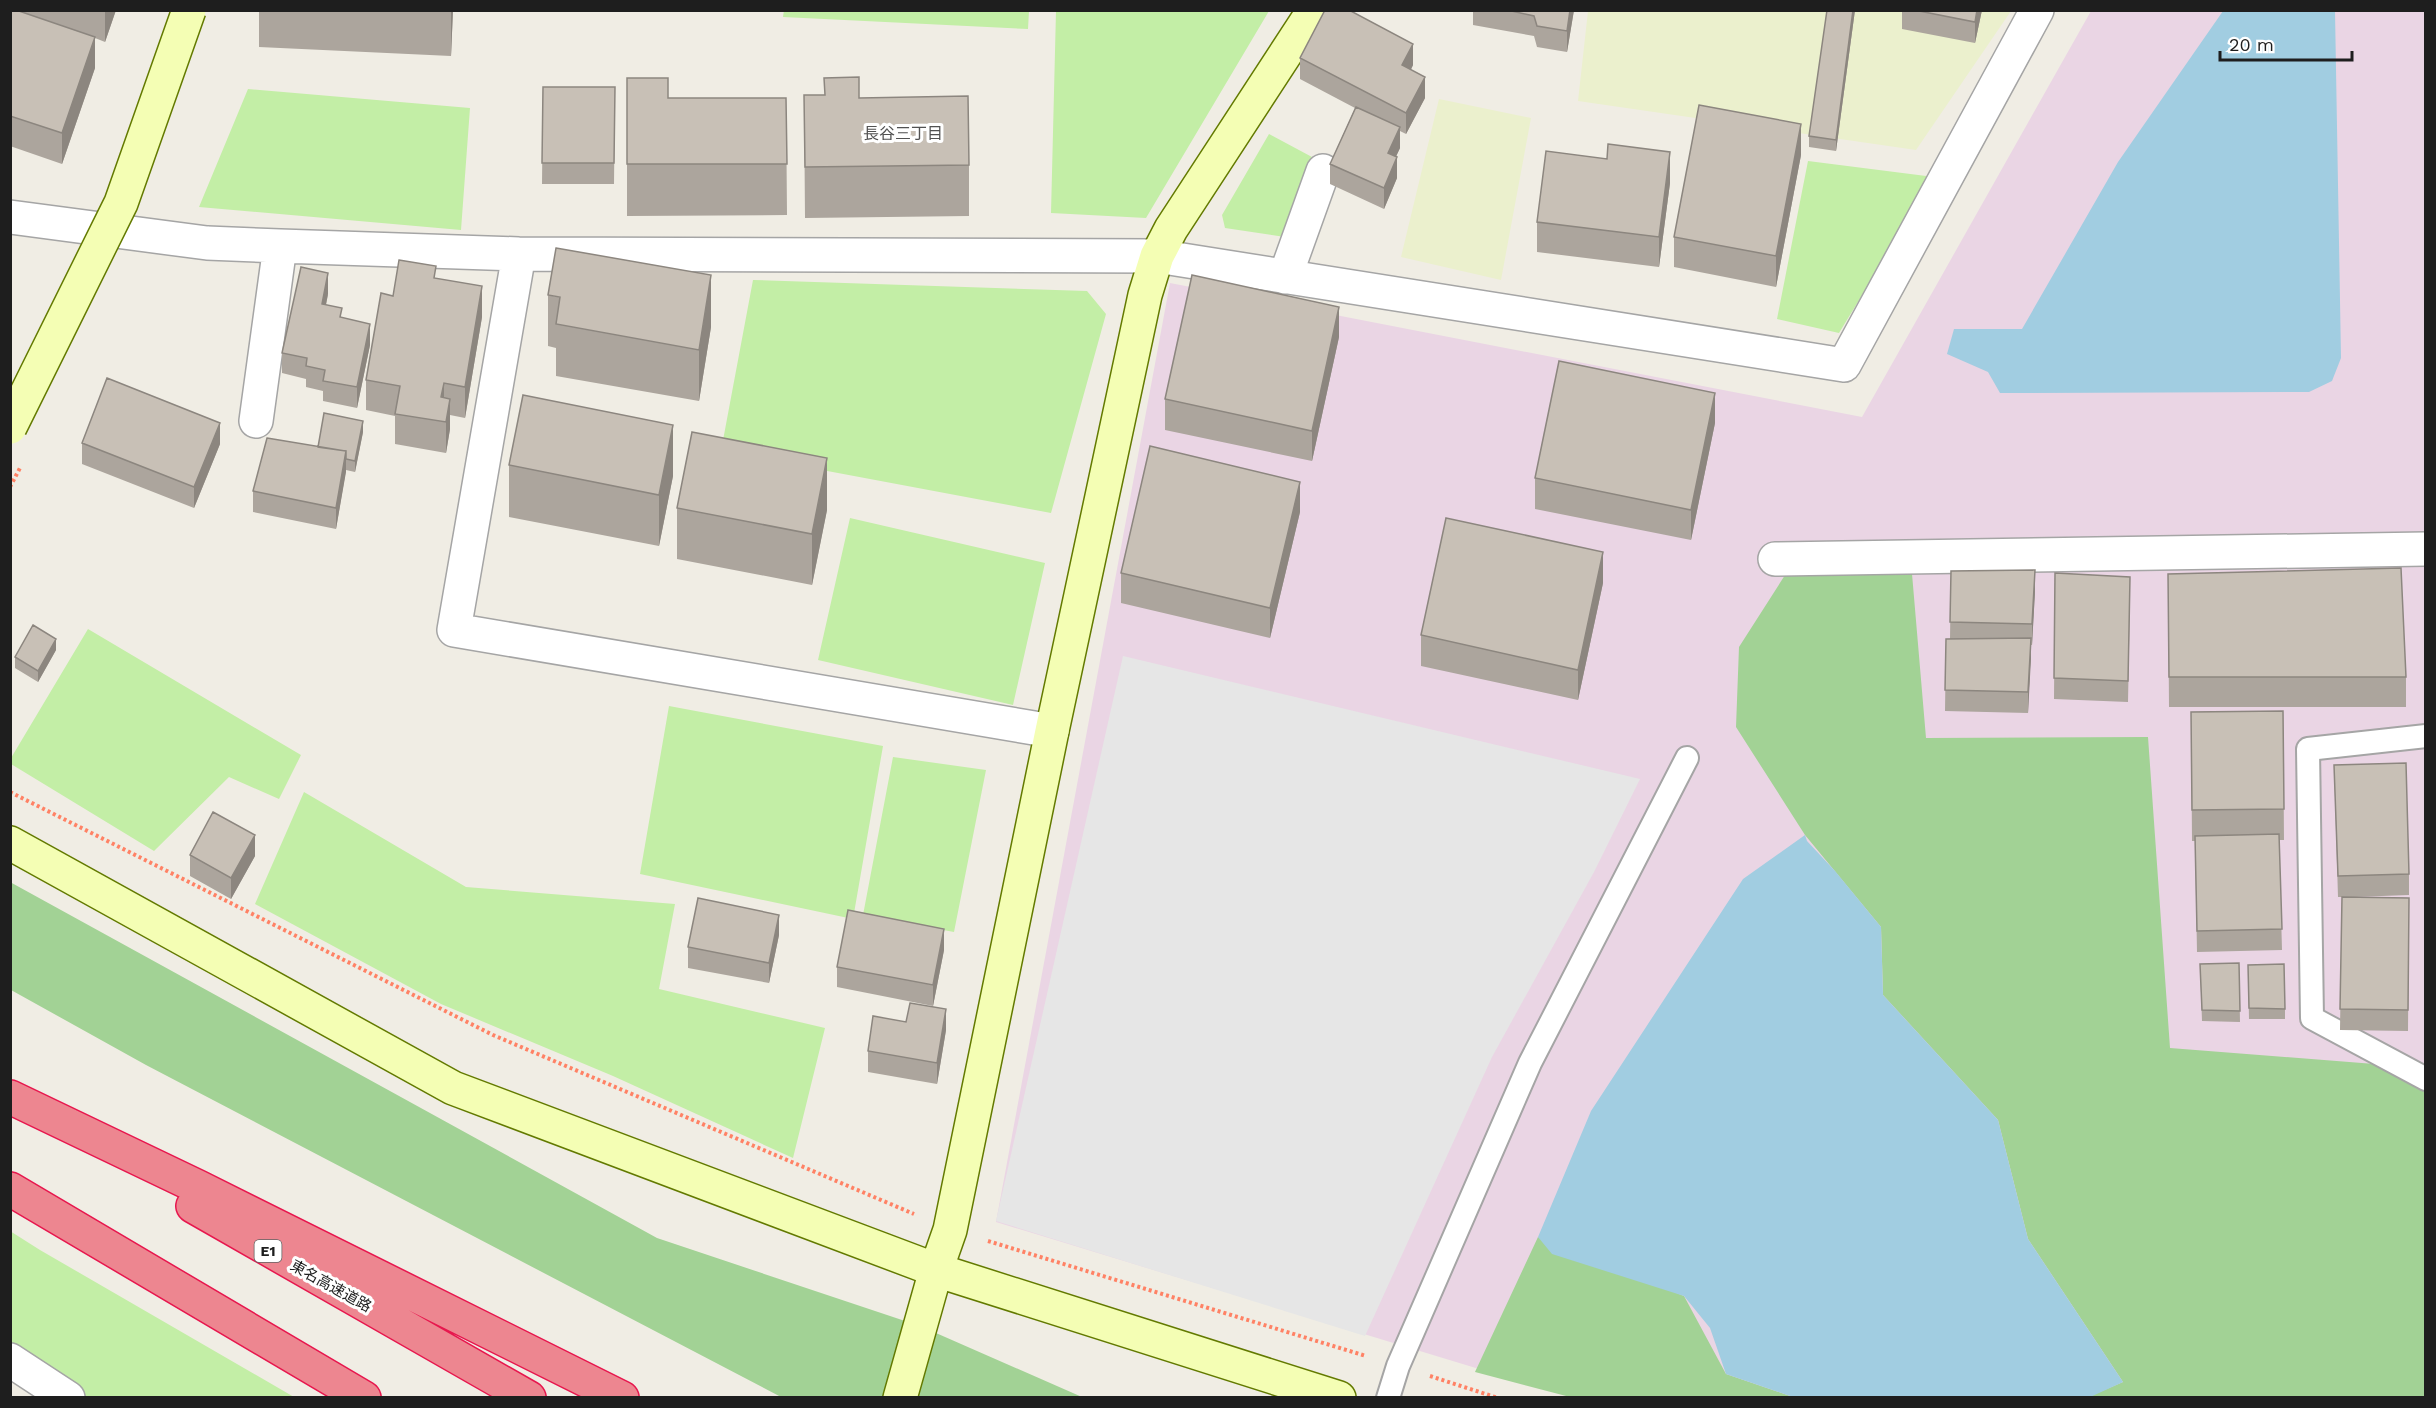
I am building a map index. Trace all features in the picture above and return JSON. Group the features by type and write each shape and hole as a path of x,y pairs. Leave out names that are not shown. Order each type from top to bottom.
{"highway":[{"name":"東名高速道路","path":"10,1098 294,1266 529,1398"},
{"path":"10,1098 188,1182 622,1398"},
{"path":"10,1189 364,1398"}],"street":[{"path":"10,427 121,203 184,31 189,10"},
{"path":"900,1398 936,1270 950,1230 1052,731 1145,295 1157,256 1171,229 1314,10"},
{"path":"10,217 207,243 280,246 519,254 1157,256 1844,365 2037,10"},
{"path":"1285,277 1323,171"},
{"path":"256,421 280,246"},
{"path":"519,254 454,630 1052,731"},
{"path":"1774,559 2426,549"},
{"path":"10,843 453,1088 936,1270 1339,1398"},
{"path":"10,1360 68,1398"}],"lane":[{"path":"2426,736 2308,749 2312,1018 2426,1079"},
{"path":"1388,1398 1398,1366 1530,1063 1687,758"}],"path":[{"path":"10,792 493,1035 950,1230 1498,1398"}],"shaded area":[{"path":"2091,11 2425,11 2425,1397 1571,1397 996,1222 1170,283 1862,417"},
{"path":"1123,656 1640,779 1594,872 1492,1057 1365,1336 996,1221"}],"green space":[{"path":"784,10 1029,11 1028,29 783,17"},
{"path":"1056,11 1269,11 1146,218 1051,213"},
{"path":"1588,11 2011,11 1916,150 1578,101"},
{"path":"248,89 470,108 461,230 199,207"},
{"path":"1439,99 1531,118 1501,280 1401,257"},
{"path":"1269,134 1312,157 1285,237 1225,228 1222,215"},
{"path":"1808,161 1934,177 1839,333 1777,319"},
{"path":"753,280 1087,291 1106,314 1051,513 721,451"},
{"path":"850,518 1045,563 1013,705 818,660"},
{"path":"1794,561 1911,562 1926,738 2148,737 2170,1048 2425,1068 2425,1397 2088,1397 2123,1382 2028,1239 1998,1120 1883,995 1881,927 1805,835 1736,727 1739,647"},
{"path":"88,629 301,755 279,799 229,777 154,851 11,764 11,758"},
{"path":"669,706 883,746 853,919 640,874"},
{"path":"893,757 986,770 954,932 863,915"},
{"path":"304,792 466,887 675,904 659,989 825,1028 793,1158 613,1076 441,1004 255,904"},
{"path":"10,882 657,1238 920,1326 1082,1397 781,1397 146,1065 11,990"},
{"path":"10,1231 294,1397 88,1397 11,1357"},
{"path":"1538,1237 1684,1296 1726,1374 1793,1397 1570,1397 1475,1372"}],"water":[{"path":"2223,11 2335,11 2341,358 2332,381 2309,392 2000,393 1988,372 1947,354 1954,329 2022,329 2118,162"},
{"path":"1805,835 1807,841 1881,927 1883,995 1998,1120 2028,1239 2123,1382 2088,1398 1793,1397 1726,1374 1710,1328 1684,1296 1552,1254 1538,1237 1591,1111 1743,879"}],"building":[{"path":"10,10 16,10 95,37 62,133 10,116"},
{"path":"1325,10 1349,10 1413,44 1402,65 1425,77 1406,113 1300,58"},
{"path":"1507,10 1570,10 1567,31 1537,26 1534,16"},
{"path":"1827,10 1853,10 1836,140 1809,136"},
{"path":"1914,10 1977,10 1975,22"},
{"path":"859,77 859,98 968,96 969,165 805,167 804,95 825,95 824,78"},
{"path":"627,78 668,78 668,98 786,98 787,164 627,164"},
{"path":"543,87 615,87 614,163 542,163"},
{"path":"1699,105 1801,124 1776,256 1674,237"},
{"path":"1356,107 1400,127 1388,153 1397,157 1384,188 1330,164"},
{"path":"1608,144 1670,152 1659,237 1537,222 1546,151 1607,159"},
{"path":"556,248 711,275 699,350 556,324 560,297 548,295"},
{"path":"399,260 436,266 434,278 482,286 465,387 444,383 441,397 450,399 446,422 395,414 400,386 366,380 381,293 393,296"},
{"path":"301,267 328,273 322,304 342,308 340,317 370,324 357,387 323,381 325,370 306,366 307,358 282,353"},
{"path":"1192,275 1339,307 1312,431 1165,399"},
{"path":"1559,361 1715,393 1691,510 1535,478"},
{"path":"107,378 220,423 194,487 82,443"},
{"path":"523,395 673,425 659,495 509,465"},
{"path":"324,413 363,421 355,461 346,459 346,451 318,447"},
{"path":"692,432 827,458 812,534 677,508"},
{"path":"267,438 346,451 336,508 253,491"},
{"path":"1150,446 1300,482 1270,608 1121,573"},
{"path":"1446,518 1603,552 1578,670 1421,635"},
{"path":"2401,568 2406,677 2169,677 2168,574"},
{"path":"2035,570 2032,624 1950,622 1951,571"},
{"path":"2055,573 2130,577 2128,681 2054,678"},
{"path":"33,625 56,639 38,671 15,657"},
{"path":"2031,638 2028,692 1945,690 1946,639"},
{"path":"2283,711 2284,809 2192,810 2191,712"},
{"path":"2406,763 2409,874 2338,876 2334,765"},
{"path":"213,812 255,835 231,878 190,855"},
{"path":"2279,834 2282,929 2197,931 2195,836"},
{"path":"2342,897 2409,898 2408,1010 2340,1009"},
{"path":"698,898 779,915 769,963 688,947"},
{"path":"848,910 944,929 933,985 837,967"},
{"path":"2239,963 2240,1011 2202,1010 2200,964"},
{"path":"2284,964 2285,1009 2249,1008 2248,965"},
{"path":"910,1003 946,1009 937,1063 868,1051 873,1016 906,1022"}],"district":[{"name":"長谷三丁目","path":"903,133"}]}
